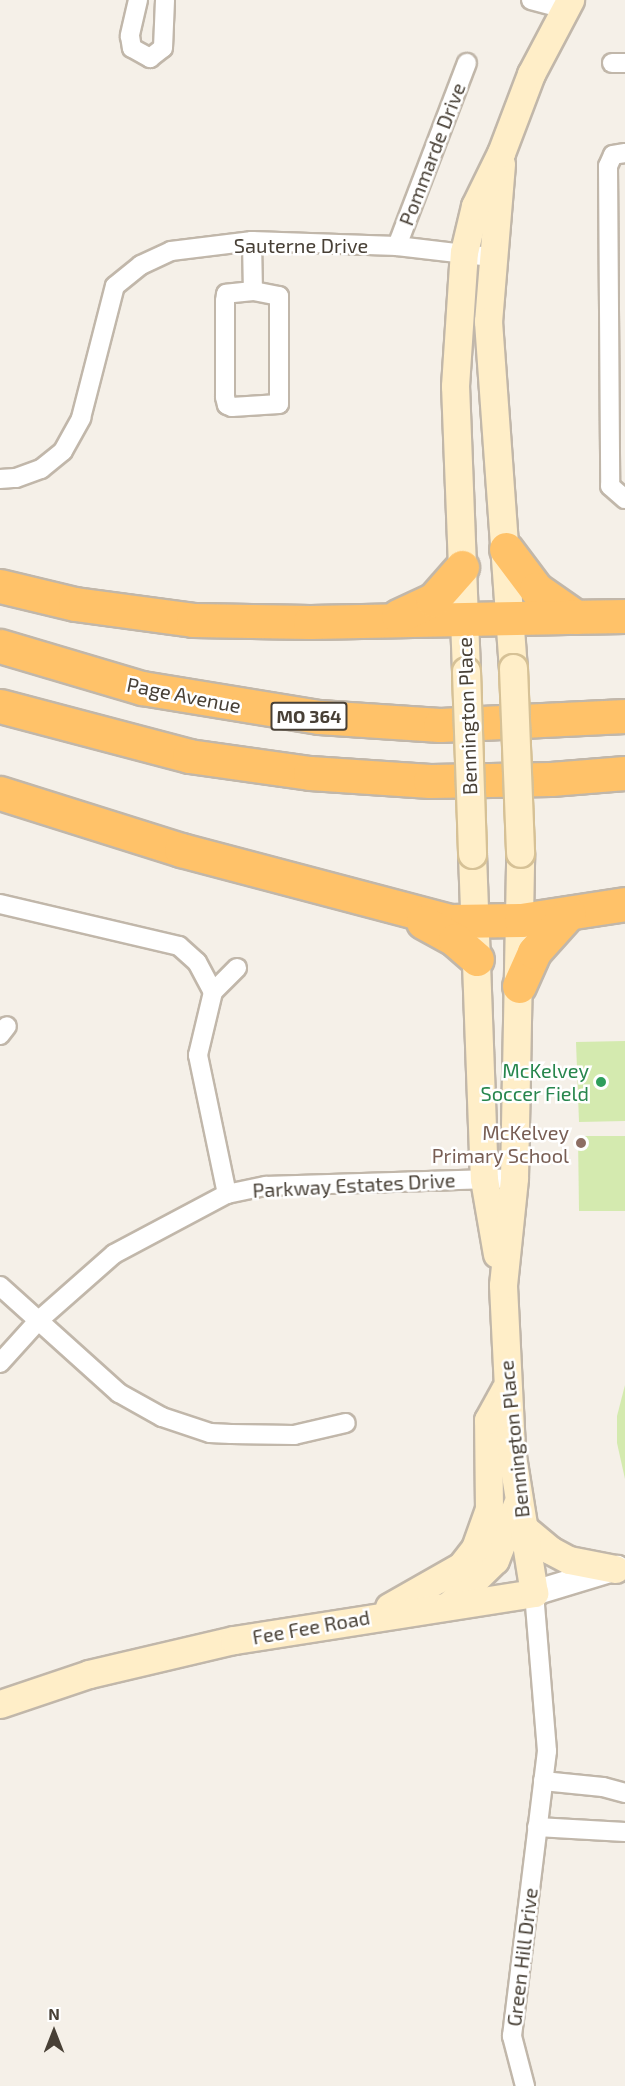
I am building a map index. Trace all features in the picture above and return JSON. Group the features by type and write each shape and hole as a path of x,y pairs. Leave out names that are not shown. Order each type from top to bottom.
{"highway":[{"path":"506,549 536,589 576,617"},
{"path":"391,619 433,600 462,567"},
{"path":"0,586 75,603 193,620 463,620 625,616"},
{"name":"Page Avenue","path":"0,646 142,688 319,717 451,725 625,716"},
{"path":"0,706 189,756 310,773 430,781 551,779 625,773"},
{"path":"0,793 181,850 449,921 520,920 625,904"},
{"path":"401,909 455,940 477,959"},
{"path":"519,986 534,952 568,914"}],"main road":[{"name":"Bennington Place","path":"503,1285 484,1179 455,386 464,252 475,206 501,153 531,74 567,5"},
{"name":"Bennington Place","path":"501,153 491,257 488,321 511,619 520,852 514,1178 503,1285 505,1389 534,1593"},
{"path":"372,1616 461,1566 475,1548 489,1509 488,1420 505,1389"},
{"path":"449,1605 495,1560 519,1497"},
{"path":"524,1528 550,1550 569,1560 620,1567"},
{"name":"Fee Fee Road","path":"0,1704 89,1674 218,1643 372,1616 534,1593"}],"street":[{"path":"138,0 130,36 132,48 150,58 163,48 166,0"},
{"path":"531,0 567,5"},
{"name":"Pommarde Drive","path":"398,246 467,63"},
{"path":"625,153 609,161 610,486 625,499"},
{"path":"252,241 253,291"},
{"name":"Sauterne Drive","path":"0,479 16,478 42,469 63,452 81,418 115,286 141,265 171,251 252,241 398,246 491,257"},
{"path":"253,291 279,296 279,404 232,407 227,405 225,397 226,294 253,291"},
{"path":"0,904 179,946 197,963 213,992"},
{"path":"227,1194 198,1055 213,992 237,968"},
{"name":"Parkway Estates Drive","path":"0,1363 38,1321 114,1254 227,1194 266,1186 514,1178"},
{"path":"0,1286 118,1393 162,1417 210,1433 231,1434 294,1435 346,1423"},
{"name":"Fee Fee Road","path":"534,1593 620,1567"},
{"name":"Green Hill Drive","path":"525,2086 512,2036 543,1781 546,1704 534,1593"},
{"path":"543,1781 603,1787 625,1793"},
{"path":"537,1827 625,1832"}],"green space":[{"name":"McKelvey Soccer Field","path":"625,1041 625,1121 579,1122 576,1042"},
{"name":"McKelvey Soccer Field","path":"578,1136 625,1136 625,1211 579,1211"},
{"path":"625,1385 625,1479 617,1443 617,1416"}],"place":[{"name":"McKelvey Soccer Field","path":"601,1082"},
{"name":"McKelvey Primary School","path":"581,1143"}]}
